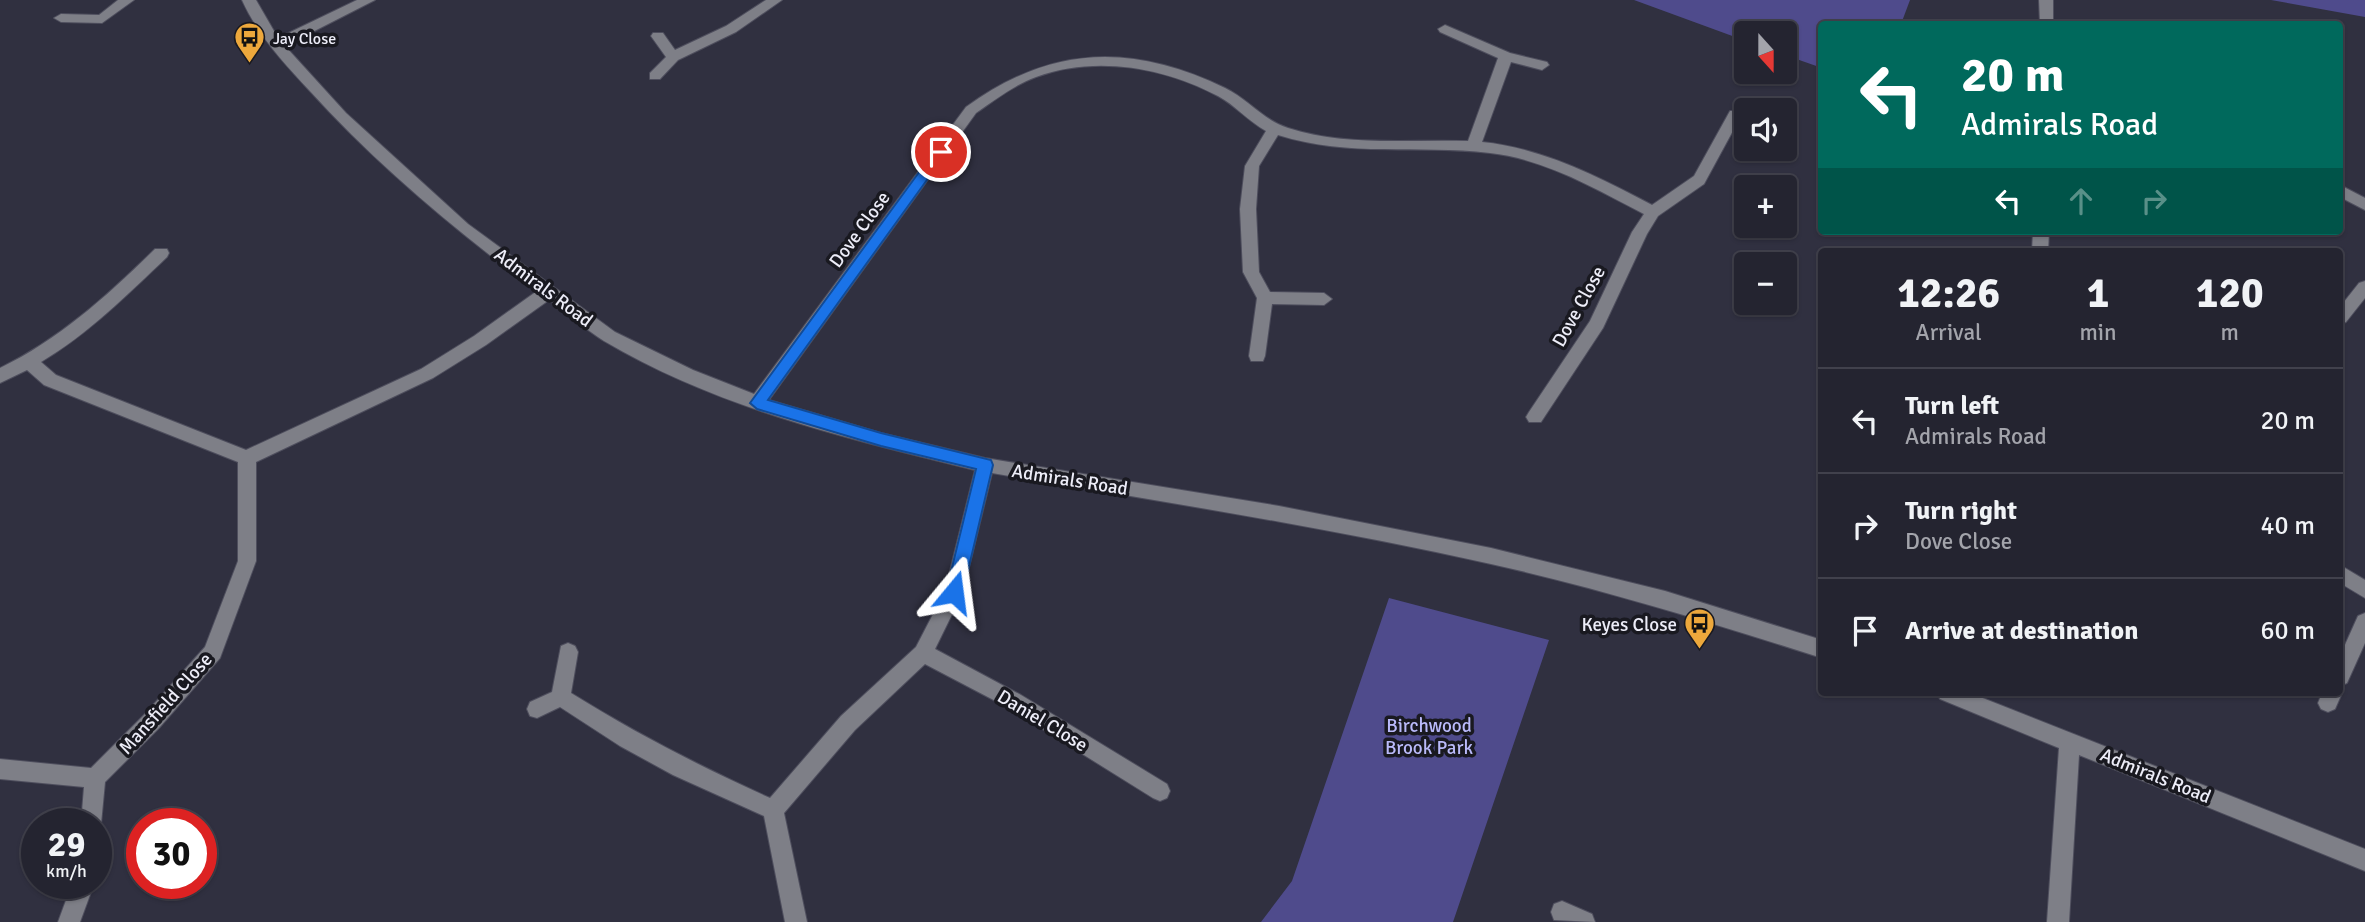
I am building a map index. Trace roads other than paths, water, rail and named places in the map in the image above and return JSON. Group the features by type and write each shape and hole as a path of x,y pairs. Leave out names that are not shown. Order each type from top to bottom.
{"street":[{"path":"61,18 102,19 127,0"},
{"name":"Admirals Road","path":"250,0 256,16 276,45 341,116 463,228 609,336 687,375 757,403 881,440 985,465 1279,514 1491,556 1665,599 1818,648"},
{"path":"276,45 368,0"},
{"path":"655,76 673,57 731,29 775,0"},
{"path":"2046,0 2047,21"},
{"path":"1445,29 1506,56 1542,65"},
{"path":"658,36 673,57"},
{"path":"1473,146 1506,56"},
{"name":"Dove Close","path":"757,403 971,110 992,92 1019,77 1061,63 1102,59 1163,69 1223,93 1274,129 1329,142 1473,146 1536,159 1593,181 1653,212"},
{"name":"Dove Close","path":"1535,417 1597,324 1634,244 1653,212 1699,180 1734,116"},
{"path":"1257,356 1265,298 1251,272 1248,208 1252,166 1274,129"},
{"path":"2343,192 2365,205"},
{"path":"0,376 30,363 84,326 161,253"},
{"path":"2343,314 2365,287"},
{"path":"30,363 50,380 247,458 284,436 408,383 462,354 548,292"},
{"path":"1265,298 1324,299"},
{"name":"Mansfield Close","path":"96,778 213,652 247,561 247,458"},
{"path":"773,810 848,723 923,653 954,592 985,465"},
{"path":"2343,575 2365,590"},
{"path":"2343,670 2365,622"},
{"path":"561,697 569,652"},
{"name":"Daniel Close","path":"923,653 1014,701 1160,791"},
{"name":"Admirals Road","path":"1955,696 2365,860"},
{"path":"561,697 627,739 680,768 773,810"},
{"path":"537,709 561,697"},
{"path":"2058,922 2070,740"},
{"path":"0,769 96,778 93,808"},
{"path":"773,810 796,922"},
{"path":"69,922 77,899"},
{"path":"1562,912 1584,922"}],"place":[{"name":"Jay Close","path":"250,65"},
{"name":"Keyes Close","path":"1700,651"}],"park label":[{"name":"Birchwood Brook Park","path":"1429,736"}]}
